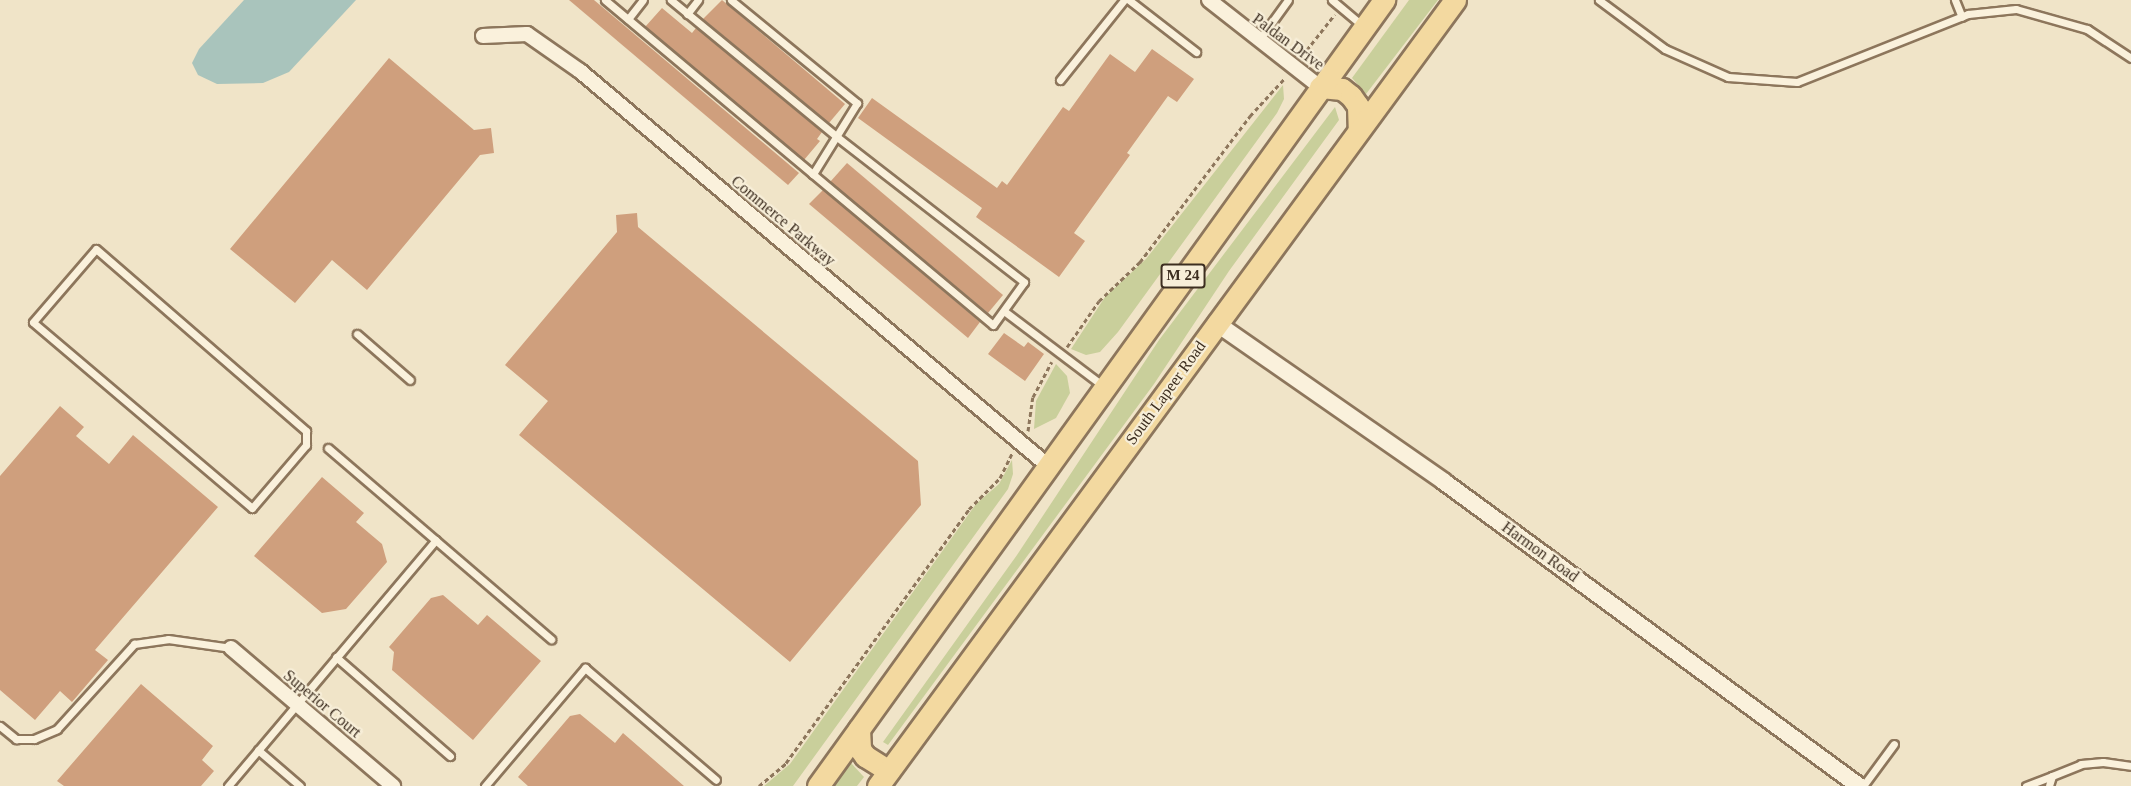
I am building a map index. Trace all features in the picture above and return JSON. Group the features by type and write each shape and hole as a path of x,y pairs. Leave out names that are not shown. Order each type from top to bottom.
{"main road":[{"name":"M 24","path":"818,786 1103,386 1384,0"},
{"name":"South Lapeer Road","path":"883,778 1455,0"},
{"path":"1320,87 1342,90 1351,96 1358,105 1359,130"},
{"path":"859,729 860,749 883,778"}],"street":[{"name":"Paldan Drive","path":"1209,0 1320,87"},
{"name":"Commerce Parkway","path":"483,36 527,34 580,71 1047,465"},
{"name":"Harmon Road","path":"1216,323 1443,481 1861,786"},
{"name":"Superior Court","path":"231,648 393,786"}],"lane":[{"path":"605,0 993,325 1024,282 836,136 671,0"},
{"path":"628,20 643,0"},
{"path":"687,14 698,0"},
{"path":"731,0 857,104 813,174"},
{"path":"1060,80 1124,0"},
{"path":"1129,0 1196,52"},
{"path":"1259,40 1288,0"},
{"path":"1332,0 1364,27"},
{"path":"1599,0 1665,49 1728,77 1797,82 1962,17 2016,9 2060,18 2087,29 2131,58"},
{"path":"1955,0 1962,17"},
{"path":"96,249 306,431 306,445 252,508 33,322 96,249"},
{"path":"1004,311 1103,386"},
{"path":"357,334 410,380"},
{"path":"328,448 551,639"},
{"path":"228,786 436,540"},
{"path":"0,726 16,739 34,739 57,729 134,644 168,639 231,648"},
{"path":"336,657 450,756"},
{"path":"485,786 585,668 716,780"},
{"path":"1861,786 1893,744"},
{"path":"258,750 300,786"},
{"path":"2026,786 2092,763 2131,766"},
{"path":"2049,786 2052,776"}],"path":[{"path":"1306,51 1329,23"},
{"path":"1067,348 1099,300 1144,257 1232,140 1282,81"},
{"path":"1030,428 1033,397 1053,360"},
{"path":"759,786 786,763 969,508 1000,478 1010,456"}],"green space":[{"path":"1409,0 1438,0 1366,94 1352,78"},
{"path":"1283,85 1284,99 1277,113 1118,332 1100,352 1086,355 1071,349 1105,297 1146,259"},
{"path":"1335,107 1339,120 1229,271 1154,384 888,745 883,742 1017,555 1159,340"},
{"path":"1056,364 1067,376 1070,393 1056,418 1034,429 1036,401"},
{"path":"1012,460 1013,474 1008,489 793,786 764,786 790,764 976,504 999,484"},
{"path":"851,763 864,777 857,786 833,786"}],"water":[{"path":"244,0 356,0 289,72 263,83 217,84 198,75 192,63 199,49"}],"building":[{"path":"569,0 594,0 799,173 788,185"},
{"path":"722,0 845,104 829,123 703,19"},
{"path":"662,8 692,33 696,28 822,132 817,139 820,141 804,160 645,27"},
{"path":"1152,49 1194,79 1177,102 1168,96 1127,153 1130,155 1074,233 1085,241 1059,277 976,217 982,208 858,118 872,98 997,188 1002,181 1007,185 1063,107 1069,111 1110,54 1135,72"},
{"path":"389,58 474,130 491,128 494,153 480,155 367,290 332,260 295,303 230,249"},
{"path":"847,163 1003,295 988,313 830,182"},
{"path":"823,190 980,322 968,338 809,204"},
{"path":"637,213 638,227 918,461 921,505 790,662 519,435 548,401 505,365 617,232 616,215"},
{"path":"1004,333 1024,347 1028,342 1044,354 1025,381 988,354"},
{"path":"60,406 84,427 76,436 109,464 133,435 218,507 95,650 108,660 72,702 60,691 35,720 0,690 0,476"},
{"path":"322,477 364,513 356,522 382,544 387,562 346,609 322,613 254,556"},
{"path":"443,595 478,625 487,615 541,661 473,740 392,670 394,652 389,647 431,598"},
{"path":"141,684 213,746 202,760 214,771 201,786 64,786 57,781"},
{"path":"580,714 615,743 623,733 684,786 528,786 518,777 570,716"}]}
